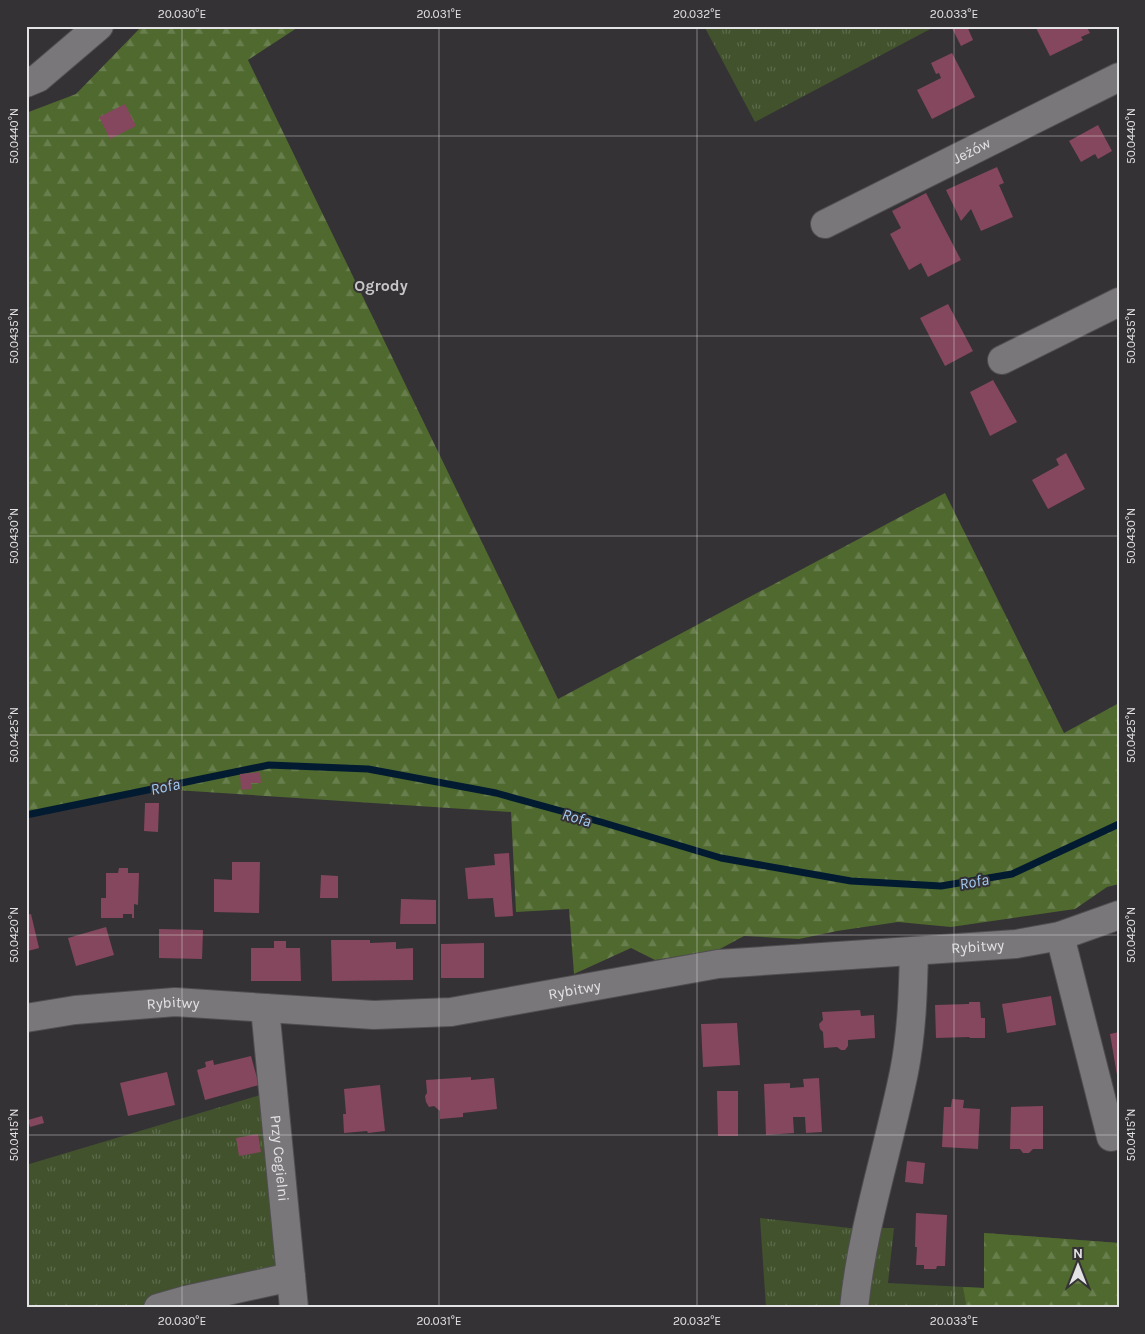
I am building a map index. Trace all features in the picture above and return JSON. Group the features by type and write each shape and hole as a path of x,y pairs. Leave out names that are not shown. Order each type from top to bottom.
{"street":[{"path":"26,83 38,78 100,26"},
{"name":"Jeżów","path":"825,224 1119,77"},
{"path":"1002,360 1119,302"},
{"name":"Rybitwy","path":"26,1018 75,1010 175,1002 374,1015 451,1012 718,964 1016,944 1060,936 1119,915"},
{"path":"1060,936 1111,1137"},
{"path":"854,1308 864,1240 899,1095 908,1048 913,995 914,951"},
{"name":"Przy Cegielni","path":"265,1008 294,1308"},
{"path":"158,1308 291,1277"}],"green space":[{"path":"142,26 300,26 248,60 558,699 945,493 1064,733 1119,703 1119,884 1107,887 1075,909 951,927 898,922 799,939 744,936 718,950 655,960 631,948 574,974 569,909 516,912 511,812 160,789 52,810 26,817 26,113 76,94"},
{"path":"704,26 936,26 755,122"},
{"path":"267,1093 283,1273 147,1308 26,1308 26,1165"},
{"path":"760,1218 850,1228 894,1228 888,1283 984,1288 984,1233 1119,1243 1119,1308 766,1308"},
{"path":"984,1233 1119,1243 1119,1308 969,1308 966,1304 963,1287 984,1288"}],"building":[{"path":"951,26 967,26 973,40 961,46"},
{"path":"1035,26 1086,26 1090,33 1081,37 1083,40 1050,56"},
{"path":"952,53 975,97 932,119 917,90 941,78 939,73 936,74 931,63"},
{"path":"125,104 136,126 110,139 99,117"},
{"path":"1098,125 1112,151 1098,159 1095,154 1081,162 1069,141"},
{"path":"997,167 1004,183 999,185 1013,217 981,231 971,209 961,221 946,190"},
{"path":"926,193 961,260 928,277 921,263 909,270 890,234 901,228 892,211"},
{"path":"948,304 973,351 945,366 920,318"},
{"path":"993,380 1017,422 990,436 970,392"},
{"path":"1066,453 1085,489 1048,509 1032,480 1059,465 1056,459"},
{"path":"260,772 261,783 251,783 251,789 241,790 240,774"},
{"path":"145,803 159,803 158,832 144,831"},
{"path":"509,853 513,916 495,917 493,898 468,899 465,868 495,865 494,854"},
{"path":"232,862 260,862 259,913 214,912 214,879 232,880"},
{"path":"119,868 128,868 128,873 139,873 138,905 134,904 134,918 132,918 132,914 123,914 123,918 101,918 101,898 106,898 106,873 118,873"},
{"path":"321,875 338,876 338,898 320,898"},
{"path":"401,899 436,900 436,924 400,924"},
{"path":"31,914 39,948 28,951 29,956 26,957 26,915"},
{"path":"106,927 114,955 76,966 68,938"},
{"path":"159,929 203,930 202,959 159,958"},
{"path":"331,940 370,940 370,943 396,942 396,949 413,948 413,980 332,981"},
{"path":"274,941 286,941 286,948 300,948 301,981 251,981 251,948 274,948"},
{"path":"484,943 484,978 441,978 441,944"},
{"path":"1051,996 1056,1025 1007,1033 1002,1004"},
{"path":"969,1002 980,1002 981,1018 985,1018 985,1038 936,1038 935,1005 969,1004"},
{"path":"860,1010 861,1016 874,1015 875,1038 848,1040 848,1046 845,1050 837,1047 824,1048 823,1032 819,1024 823,1020 822,1012"},
{"path":"737,1023 740,1065 703,1067 701,1024"},
{"path":"1119,1032 1119,1081 1118,1081 1110,1034"},
{"path":"251,1056 259,1085 205,1100 197,1070 206,1067 205,1062 213,1060 214,1065"},
{"path":"167,1072 175,1105 128,1116 120,1083"},
{"path":"471,1077 471,1080 494,1078 497,1109 463,1113 463,1117 440,1119 440,1111 434,1106 429,1107 426,1102 426,1080"},
{"path":"819,1078 822,1132 806,1133 805,1117 793,1117 794,1133 766,1135 764,1084 790,1083 790,1088 804,1087 803,1079"},
{"path":"380,1085 385,1131 344,1133 343,1114 346,1114 344,1089"},
{"path":"717,1091 738,1091 738,1136 718,1136"},
{"path":"952,1099 964,1100 963,1108 980,1109 978,1149 942,1147 944,1107 951,1107"},
{"path":"1043,1106 1043,1149 1033,1149 1029,1153 1023,1153 1020,1149 1010,1149 1011,1107"},
{"path":"42,1116 44,1123 30,1127 28,1120"},
{"path":"258,1134 261,1152 239,1156 236,1138"},
{"path":"907,1161 925,1163 923,1184 905,1182"},
{"path":"916,1213 947,1215 945,1266 937,1266 936,1269 924,1269 924,1265 916,1265"}],"waterway":[{"name":"Rofa","path":"26,815 269,765 368,769 496,793 721,858 851,881 941,886 1012,874 1119,824"}],"district":[{"name":"Ogrody","path":"381,285"}]}
